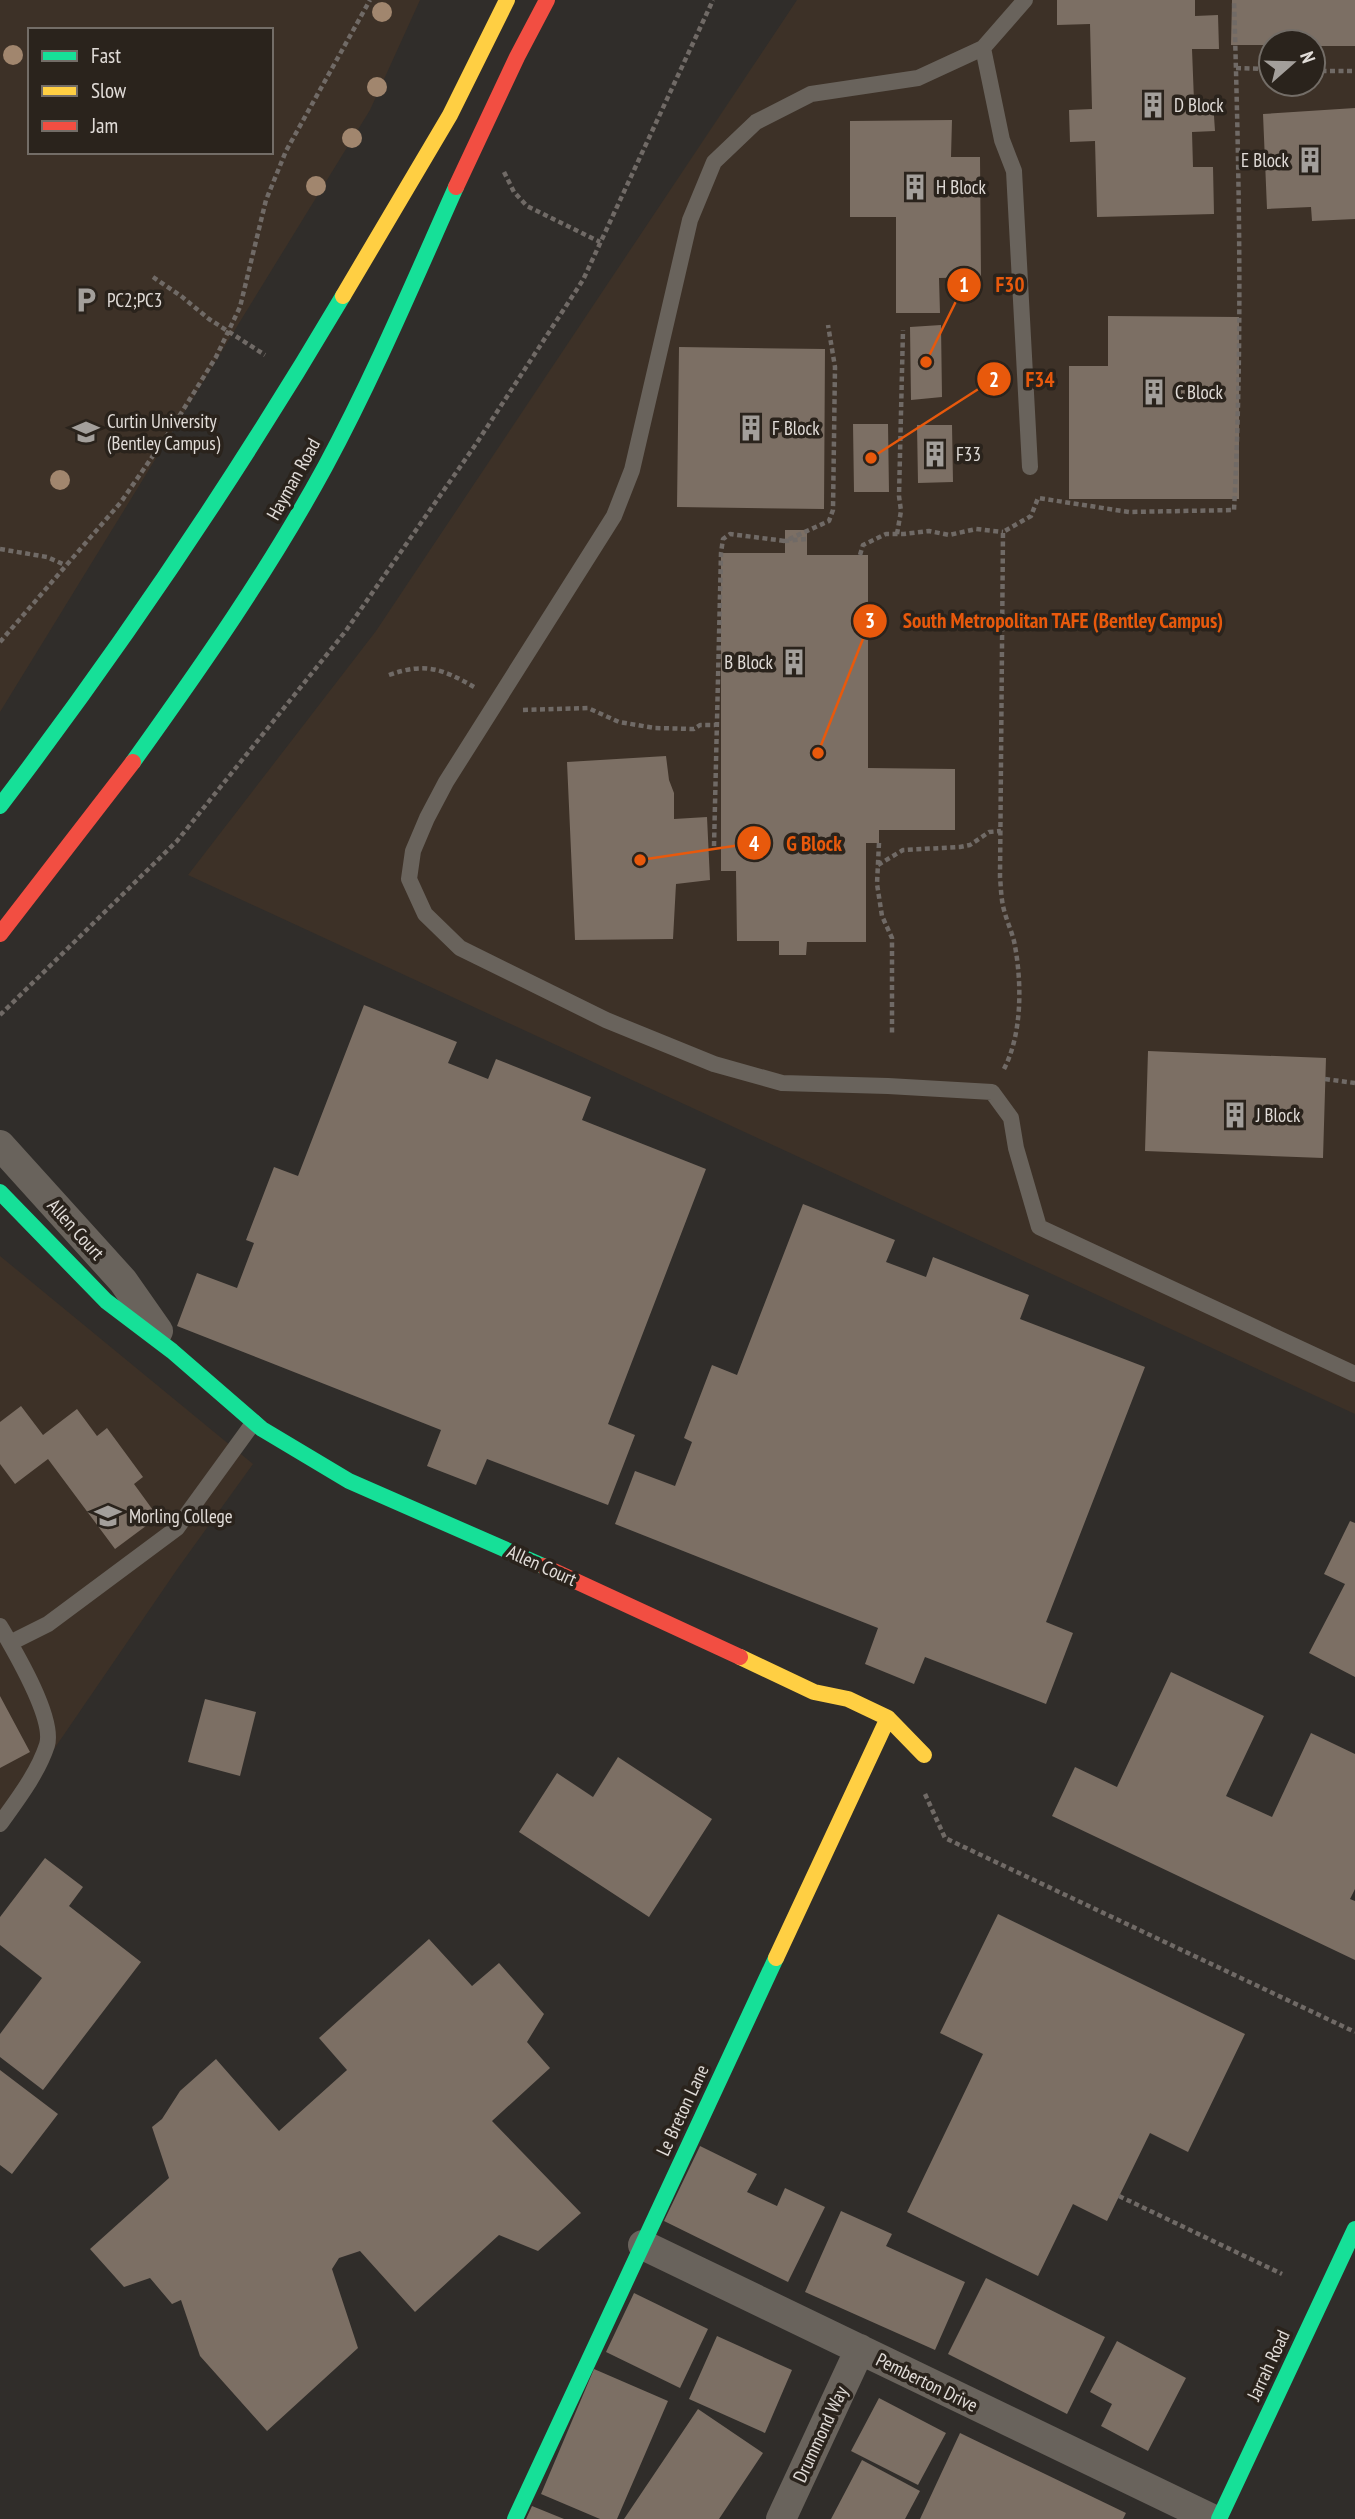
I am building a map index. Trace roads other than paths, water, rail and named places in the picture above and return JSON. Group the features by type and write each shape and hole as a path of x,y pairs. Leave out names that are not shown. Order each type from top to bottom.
{"street":[{"path":"0,806 58,730 173,566 295,374 450,115 507,0"},
{"name":"Hayman Road","path":"0,934 82,832 158,727 242,604 286,533 373,373 492,106 547,0"},
{"name":"Allen Court","path":"0,1145 122,1281 172,1351"},
{"name":"Allen Court","path":"0,1192 106,1301 172,1351 254,1422 349,1481 569,1577 814,1692 848,1699 888,1718 925,1755"},
{"name":"Le Breton Lane","path":"515,2519 888,1718"},
{"name":"Jarrah Road","path":"1219,2519 1355,2230"},
{"name":"Pemberton Drive","path":"643,2245 1212,2519"},
{"name":"Drummond Way","path":"781,2519 860,2349"}],"lane":[{"path":"1025,0 983,48 918,78 811,94 756,122 714,163 690,220 632,470 614,516 446,782 413,851 409,879 425,914 460,948 606,1020 714,1064 782,1083 992,1092 1011,1118 1016,1148 1039,1227 1355,1374"},
{"path":"983,48 1002,140 1014,172 1030,467"},
{"path":"10,1643 48,1624 177,1528 254,1422"},
{"path":"0,1626 36,1695 45,1719 47,1743 20,1795 0,1824"}],"place":[{"name":"D Block","path":"1153,105"},
{"name":"E Block","path":"1310,160"},
{"name":"H Block","path":"915,187"},
{"name":"PC2;PC3","path":"86,300"},
{"name":"F30","path":"926,362"},
{"name":"C Block","path":"1154,392"},
{"name":"F Block","path":"751,428"},
{"name":"Curtin University (Bentley Campus)","path":"86,432"},
{"name":"F33","path":"935,454"},
{"name":"F34","path":"871,458"},
{"name":"B Block","path":"794,662"},
{"name":"South Metropolitan TAFE (Bentley Campus)","path":"818,753"},
{"name":"G Block","path":"640,860"},
{"name":"J Block","path":"1235,1115"},
{"name":"Morling College","path":"108,1516"}]}
